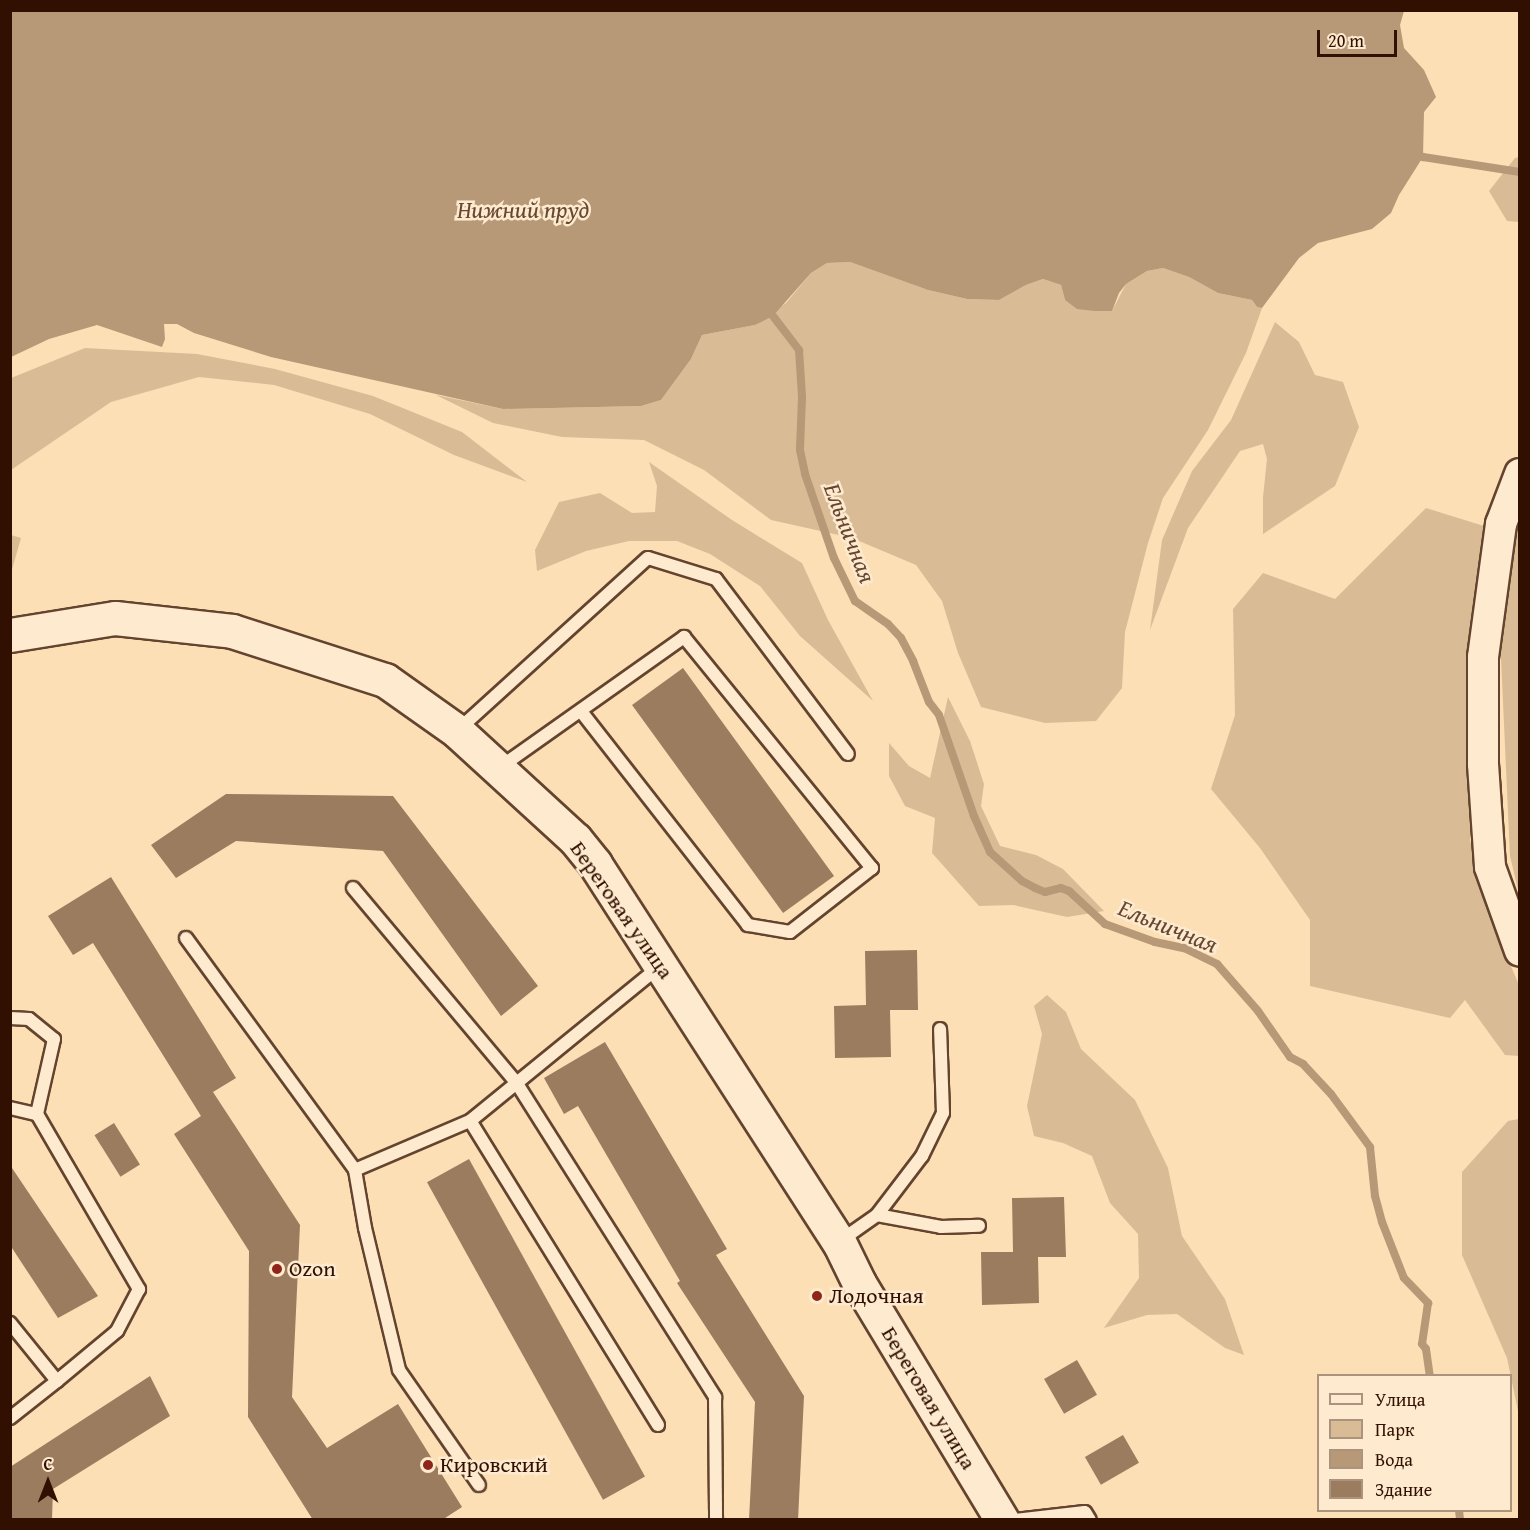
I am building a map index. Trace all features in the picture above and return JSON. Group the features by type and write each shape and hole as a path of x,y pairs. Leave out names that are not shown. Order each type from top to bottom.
{"main road":[{"name":"Береговая улица","path":"10,635 115,618 232,631 385,680 457,731 582,847 595,864 839,1242 860,1283 1002,1520"}],"street":[{"path":"1520,474 1501,524 1483,657 1483,764 1490,867 1520,951"}],"lane":[{"path":"457,731 648,558 716,579 848,754"},
{"path":"498,769 684,637 872,868 790,932 748,925 581,711"},
{"path":"353,888 516,1082 714,1397 716,1520"},
{"path":"186,939 355,1170 365,1228 399,1370 479,1485"},
{"path":"355,1170 470,1121 660,967"},
{"path":"10,1018 29,1019 54,1040 37,1114 139,1289 117,1331 10,1418"},
{"path":"839,1242 878,1215 922,1156 943,1113 940,1029"},
{"path":"10,1108 37,1114"},
{"path":"470,1121 658,1425"},
{"path":"878,1215 941,1227 980,1226"},
{"path":"10,1323 57,1381"},
{"path":"1015,1520 1085,1512 1090,1520"}],"green space":[{"path":"1519,157 1519,222 1507,221 1489,191 1515,158"},
{"path":"850,262 928,290 967,299 999,300 1026,285 1043,279 1061,285 1065,300 1094,311 1112,311 1126,284 1147,271 1163,268 1189,277 1218,293 1252,300 1257,307 1262,308 1246,353 1208,430 1163,498 1148,543 1125,632 1122,688 1096,721 1045,723 981,707 958,653 942,601 916,565 852,538 771,520 704,470 644,440 562,437 493,423 436,395 503,409 641,406 661,400 691,359 702,335 755,325 786,303 811,273 827,263"},
{"path":"1275,322 1299,342 1315,375 1343,382 1359,427 1335,486 1263,534 1263,497 1267,459 1263,444 1240,451 1188,528 1150,630 1162,540 1192,471 1231,420"},
{"path":"85,348 197,354 275,369 373,396 462,432 527,482 454,455 370,414 274,385 199,377 111,402 11,470 11,378"},
{"path":"649,462 732,520 802,563 828,620 873,701 800,636 760,586 710,554 677,541 629,541 586,551 537,571 535,550 559,502 600,493 632,513 655,512 657,486"},
{"path":"1426,508 1487,527 1470,840 1489,915 1519,985 1519,1056 1505,1055 1465,1000 1450,1018 1310,986 1310,920 1260,848 1211,789 1235,715 1233,609 1263,573 1335,599"},
{"path":"1519,511 1519,894 1510,856 1500,636"},
{"path":"10,535 21,538 11,573"},
{"path":"948,697 970,741 984,784 981,806 1000,846 1036,855 1063,869 1104,911 1067,917 1013,905 979,906 932,853 935,818 905,806 889,776 889,743 909,766 930,778"},
{"path":"1047,995 1066,1012 1081,1049 1135,1100 1168,1168 1182,1236 1225,1299 1244,1355 1225,1348 1177,1314 1147,1315 1104,1328 1139,1278 1138,1234 1110,1203 1092,1156 1063,1143 1034,1136 1027,1106 1042,1034 1034,1006"},
{"path":"1520,1119 1519,1416 1507,1358 1462,1255 1462,1172 1508,1121"}],"water":[{"name":"Нижний пруд","path":"11,10 1404,11 1400,25 1404,48 1424,70 1436,97 1424,112 1423,157 1399,195 1391,213 1372,229 1318,243 1299,258 1262,308 1257,307 1252,300 1218,293 1189,277 1163,268 1147,271 1126,284 1119,293 1112,311 1094,311 1077,309 1065,300 1061,285 1043,279 1026,285 999,300 967,299 928,290 850,262 827,263 811,273 773,316 755,325 702,335 691,359 661,400 641,406 503,409 271,357 194,333 177,324 164,324 165,339 162,347 97,325 49,339 11,357"}],"building":[{"path":"683,668 834,876 783,913 632,705"},
{"path":"226,794 393,796 538,986 501,1016 383,851 236,841 176,878 151,845"},
{"path":"111,877 236,1078 213,1092 300,1225 292,1397 327,1448 398,1404 462,1507 442,1520 313,1520 248,1417 249,1251 174,1134 201,1116 93,943 73,955 48,916"},
{"path":"917,950 918,1010 890,1010 891,1057 835,1058 834,1006 866,1005 865,951"},
{"path":"605,1042 727,1249 716,1255 804,1396 798,1520 749,1520 755,1402 677,1283 680,1281 578,1106 564,1114 544,1078"},
{"path":"114,1123 140,1165 120,1177 94,1135"},
{"path":"469,1159 645,1476 603,1500 427,1182"},
{"path":"10,1165 98,1296 58,1318 10,1245"},
{"path":"1064,1197 1066,1257 1038,1257 1039,1303 982,1305 981,1252 1013,1252 1012,1198"},
{"path":"1077,1360 1097,1395 1064,1414 1044,1379"},
{"path":"150,1376 170,1416 53,1489 52,1520 10,1520 10,1467"},
{"path":"1123,1435 1139,1463 1101,1485 1085,1457"}],"waterway":[{"path":"1414,153 1423,157 1520,172"},
{"name":"Ельничная","path":"773,316 799,350 802,397 800,450 805,474 834,558 855,601 888,624 901,638 929,702 939,715 974,816 990,852 1022,881 1035,888 1045,892 1061,888 1069,891 1105,924 1155,942 1184,948 1217,964 1258,1011 1290,1057 1303,1064 1331,1094 1370,1147 1375,1196 1382,1222 1404,1278 1428,1303 1422,1344 1426,1349 1430,1374"},
{"name":"Ельничная","path":"1459,1512 1460,1520"}],"place":[{"name":"Ozon","path":"277,1269"},
{"name":"Лодочная","path":"817,1296"},
{"name":"Кировский","path":"428,1465"}]}
